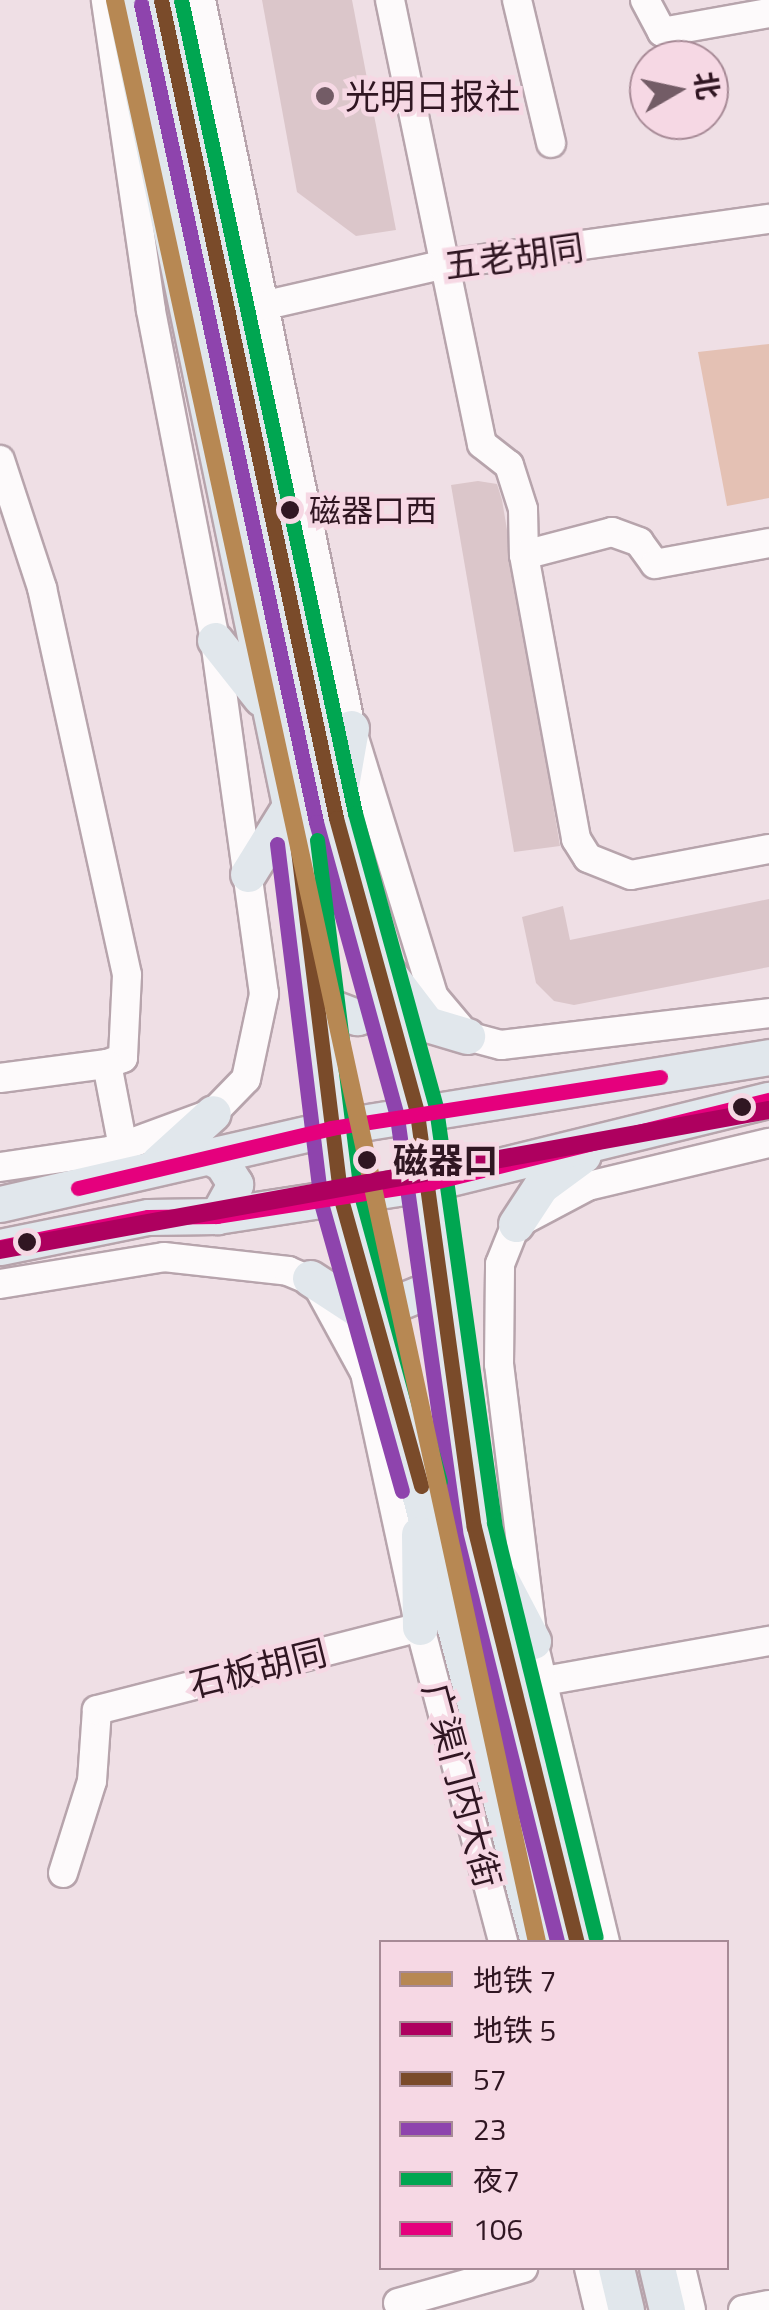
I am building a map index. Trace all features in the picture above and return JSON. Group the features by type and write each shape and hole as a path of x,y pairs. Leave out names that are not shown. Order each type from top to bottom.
{"main road":[{"name":"广渠门内大街","path":"123,0 290,806 320,1003 341,1199 379,1323 537,1940"},
{"name":"广渠门内大街","path":"161,0 336,818 416,1112 448,1308 452,1405 474,1527 577,1940"},
{"path":"215,640 267,706"},
{"path":"336,818 352,728"},
{"path":"248,874 290,806"},
{"path":"374,953 428,1024 468,1036"},
{"path":"320,1003 358,1016 374,1012 386,996"},
{"path":"136,1158 204,1154 416,1112 547,1098 769,1057"},
{"path":"547,1098 538,1132 552,1156"},
{"path":"0,1247 148,1217 218,1216 430,1183 769,1100"},
{"path":"0,1204 55,1194 136,1158 213,1113"},
{"path":"516,1224 540,1186 620,1136"},
{"path":"204,1154 222,1162 235,1184 218,1216"},
{"path":"0,1176 55,1194"},
{"path":"310,1278 379,1323 389,1306 419,1294 448,1308"},
{"path":"419,1478 420,1627"},
{"path":"474,1527 532,1641"},
{"path":"616,2270 626,2310"},
{"path":"657,2270 667,2310"}],"street":[{"path":"106,0 152,310 215,640 264,994 259,1044 246,1079 213,1113"},
{"path":"201,0 352,728 412,941 434,998 468,1036 536,1047 769,1013"},
{"path":"390,0 441,265 482,444 508,465 523,508 524,555 576,840 588,858 631,875 769,848"},
{"path":"516,0 552,143"},
{"path":"645,0 662,32 769,10 766,0"},
{"name":"五老胡同","path":"262,306 441,265 769,219"},
{"path":"0,460 42,588 126,975 123,1058 107,1064 0,1078"},
{"path":"524,555 612,532 640,542 655,564 769,542"},
{"path":"0,1167 136,1158 107,1064"},
{"path":"605,1940 532,1641 497,1325 500,1264 516,1224 635,1171 769,1143"},
{"path":"8,1282 164,1256 310,1278"},
{"name":"广渠门内大街","path":"310,1278 365,1374 420,1627 503,1940"},
{"name":"石板胡同","path":"63,1873 92,1780 96,1710 420,1627"},
{"path":"544,1682 769,1642"},
{"path":"398,2302 516,2270"},
{"path":"589,2270 599,2310"},
{"path":"681,2270 691,2310"},
{"path":"743,2310 769,2305"}],"shaded area":[{"path":"769,344 769,498 727,506 698,352"}],"building":[{"name":"光明日报社","path":"262,0 352,0 396,230 356,236 297,192"},
{"path":"478,481 497,484 502,500 560,846 514,852 451,485"},
{"path":"769,899 769,967 574,1005 554,1001 536,983 522,917 563,906 570,940"}],"metro line":[{"name":"7","path":"115,0 537,1940"},
{"name":"5","path":"0,1250 769,1110"}],"transit line":[{"name":"57","path":"161,0 336,818 417,1113 474,1527 577,1940"},
{"name":"夜7","path":"181,0 355,813 436,1108 494,1523 596,1937"},
{"name":"23","path":"141,4 316,822 397,1117 455,1532 557,1940"},
{"name":"夜7","path":"317,840 361,1195 440,1481"},
{"name":"57","path":"297,842 341,1199 421,1486"},
{"name":"23","path":"277,844 321,1203 402,1491"},
{"name":"106","path":"78,1188 331,1128 660,1077"},
{"name":"106","path":"0,1247 148,1217 217,1216 430,1183 769,1100"}],"place":[{"name":"光明日报社","path":"325,96"},
{"name":"磁器口西","path":"290,510"},
{"name":"磁器口","path":"367,1160"}]}
